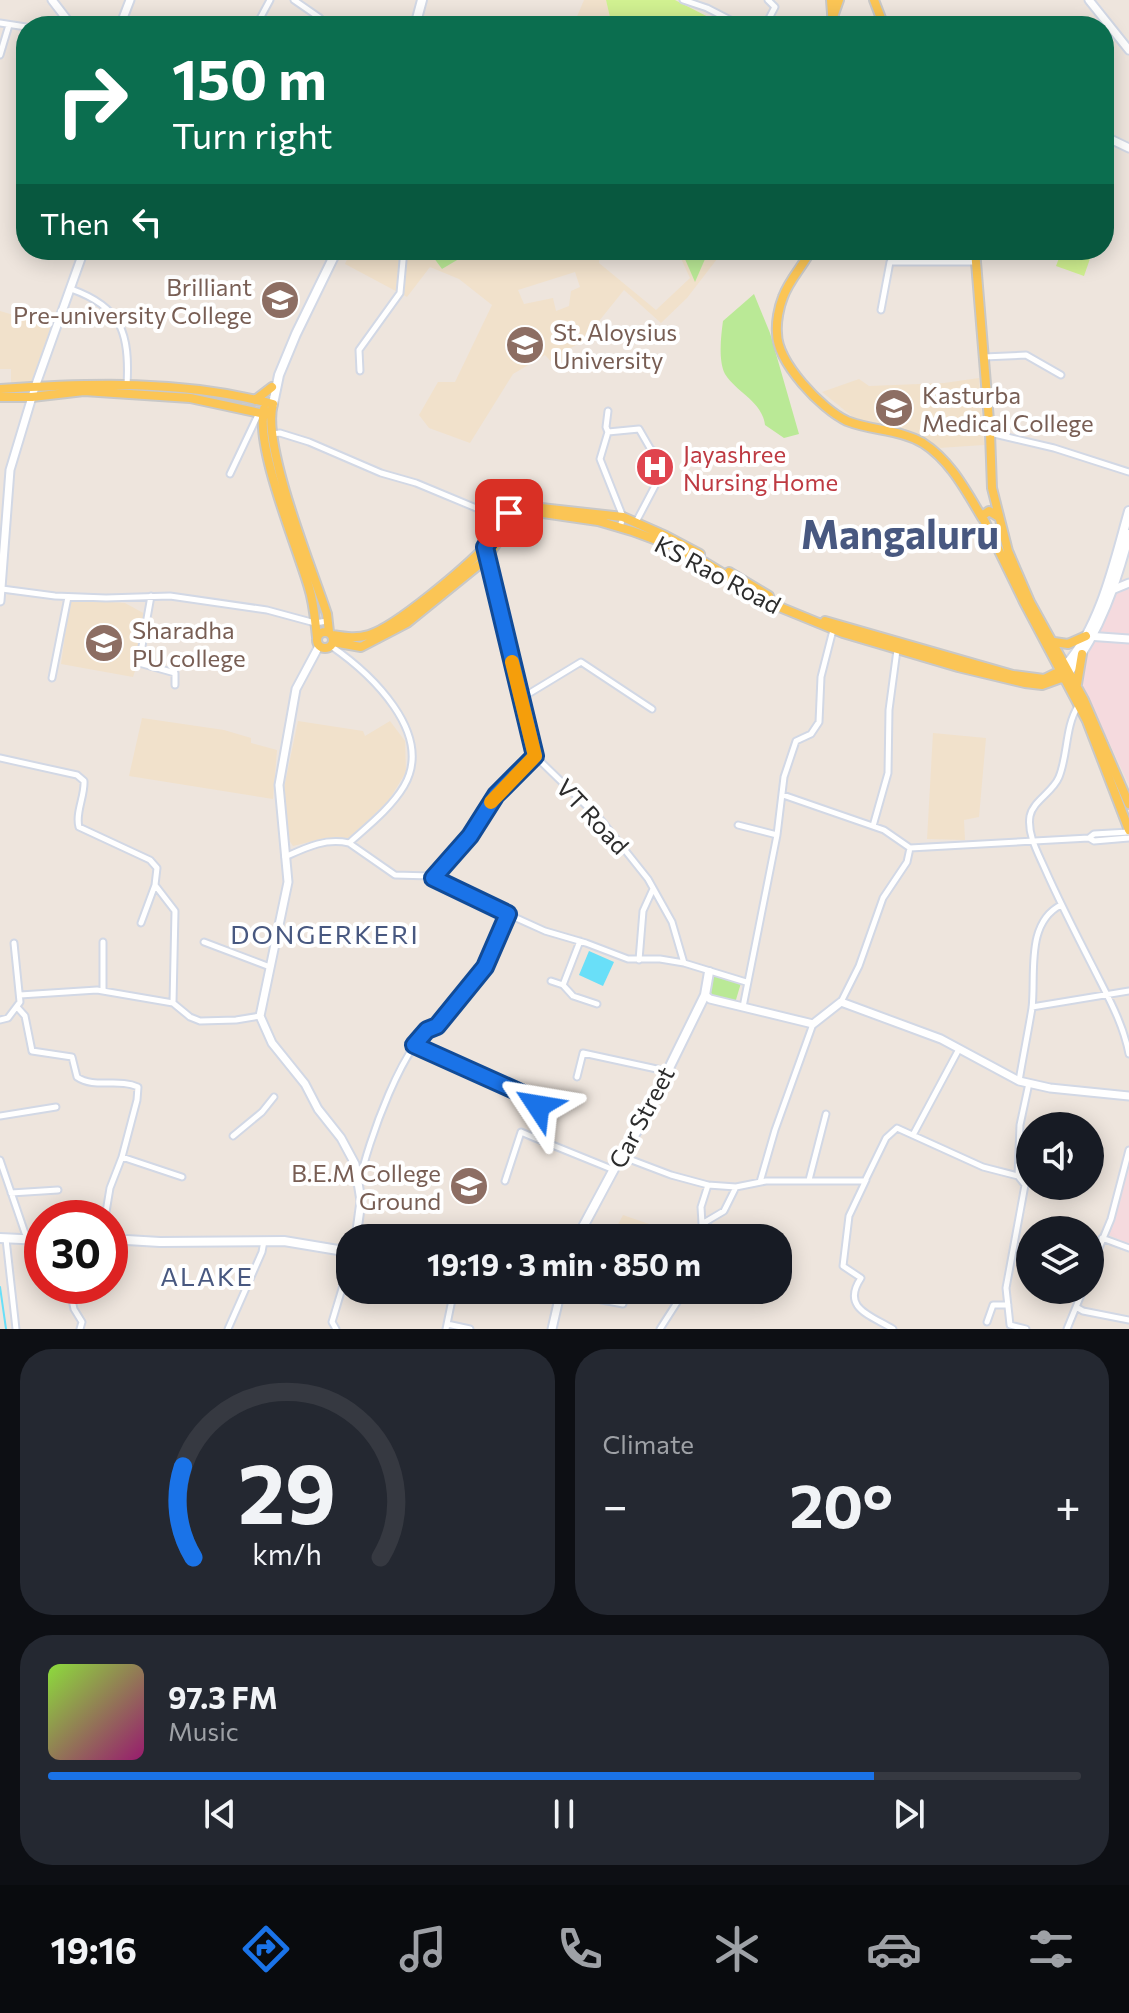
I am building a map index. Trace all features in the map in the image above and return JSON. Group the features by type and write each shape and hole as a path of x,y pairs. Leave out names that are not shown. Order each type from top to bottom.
{"main road":[{"path":"259,415 269,403 296,334 332,260"},
{"path":"805,260 783,297 776,334 798,378 814,397 846,420 904,434 938,454 960,481 990,529 1025,604 1077,687 1129,804"},
{"path":"975,262 992,488 999,518 1008,551 1024,589 1054,642 1129,831"},
{"path":"269,403 272,387 279,375"},
{"path":"0,389 92,383 185,387 269,403"},
{"path":"255,400 272,387"},
{"path":"0,397 84,391 190,398 259,415 272,434 270,446 275,480 310,591 318,641"},
{"path":"259,415 331,639"},
{"path":"975,506 988,503 992,488"},
{"path":"318,641 373,634 420,604 487,552 507,517 523,506 534,506 623,517 666,536 808,616 898,644 1013,675 1044,679 1065,671 1082,654"},
{"path":"983,519 983,513 989,511 999,518"},
{"path":"1109,589 1129,511"},
{"name":"KS Rao Road","path":"487,552 511,522 525,513 598,521 667,544 704,562 777,606 833,629 898,644"},
{"path":"1077,687 1082,654 1129,534"},
{"path":"318,641 321,632 331,639"},
{"path":"1054,642 1068,644 1089,636"},
{"path":"1065,671 1089,636"},
{"name":"Car Street","path":"585,1224 642,1123 705,995 709,972"},
{"path":"3,1238 24,1239"},
{"path":"128,1240 284,1241 336,1250"}],"street":[{"path":"52,0 64,16"},
{"path":"294,0 317,16"},
{"path":"683,0 698,2 724,16"},
{"path":"768,0 775,7 770,16"},
{"path":"1089,0 1102,16"},
{"path":"0,23 16,26"},
{"path":"0,55 9,25"},
{"path":"1114,31 1129,50"},
{"path":"0,601 10,470 35,387 81,260"},
{"path":"360,371 359,350 400,293 403,260"},
{"path":"881,310 890,262 975,262"},
{"path":"71,289 97,300 120,323 129,359 127,385"},
{"path":"983,357 1026,355 1061,375"},
{"path":"608,411 608,432 600,459 623,517 620,527"},
{"path":"230,474 259,415"},
{"path":"608,432 639,429 650,448 667,463 636,523"},
{"path":"272,434 280,433 309,442 381,473 507,517"},
{"path":"990,433 1054,448 1129,472"},
{"path":"433,878 470,836 496,795 535,756 487,552"},
{"path":"1109,589 1129,583"},
{"path":"2,589 68,597 170,596 267,610 315,623 327,621"},
{"path":"151,596 139,663 175,673 175,685"},
{"path":"52,678 68,597"},
{"path":"743,1007 777,835 784,777 796,741 811,734 819,722 821,677 833,629"},
{"path":"1089,636 1129,639"},
{"path":"331,639 370,675 412,738 413,758 406,784 383,813 349,843"},
{"path":"318,641 296,689 279,785 288,882 260,1016 272,1043 301,1078 355,1164 361,1213 359,1224"},
{"path":"873,826 888,773 889,710 898,644"},
{"path":"520,699 581,662 652,709"},
{"path":"1079,705 1073,717 1059,777 1030,813 1033,840 1061,905 1107,994 1126,1038 1129,1054"},
{"name":"VT Road","path":"535,756 601,820 653,889 672,922 684,963"},
{"path":"0,758 77,775 84,781 85,791 77,821 79,827 150,860 157,868 155,885 141,923"},
{"path":"783,795 884,830 910,848 1129,838"},
{"path":"738,825 777,835"},
{"path":"1089,838 1094,834 1129,831"},
{"path":"285,857 315,843 349,843 395,875 433,878 545,931 628,959 684,963 746,982"},
{"path":"763,1180 779,1118 813,1024 841,1002 859,966 883,898 907,862 910,848"},
{"path":"155,885 175,911 173,1003"},
{"path":"639,960 643,911 653,889"},
{"path":"1019,1081 1032,1007 1037,939 1044,921 1061,905"},
{"path":"359,1186 365,1153 381,1110 414,1045 427,1030 437,1026 485,967 508,914"},
{"path":"563,985 580,941"},
{"path":"103,942 103,991"},
{"path":"204,942 270,967"},
{"path":"0,1020 8,1018 20,1002 14,943"},
{"path":"551,981 563,985 573,996 597,1004"},
{"path":"20,995 103,991 173,1003 200,1021 260,1016"},
{"path":"1032,1007 1129,991"},
{"path":"705,995 710,999 813,1024"},
{"path":"841,1002 941,1039 1019,1081 1050,1088 1129,1096"},
{"path":"17,1007 25,1016 32,1051 72,1057 77,1077 84,1082 130,1083 138,1087 127,1145 108,1200"},
{"path":"414,1045 535,1100 538,1106 535,1138"},
{"path":"913,1135 959,1049"},
{"path":"577,1077 583,1053 666,1071"},
{"path":"1023,1112 1029,1083"},
{"path":"233,1136 262,1112 274,1097"},
{"path":"0,1116 56,1107"},
{"path":"809,1180 826,1114"},
{"path":"893,1329 857,1306 852,1297 861,1278 843,1266 849,1216 886,1138 897,1128 983,1167 1016,1175"},
{"path":"505,1181 521,1132 614,1170"},
{"path":"347,1150 362,1156 365,1153"},
{"path":"1104,1234 1111,1219 1129,1150"},
{"path":"621,1156 708,1185 736,1187 763,1180 866,1179"},
{"path":"122,1157 182,1177"},
{"path":"0,1160 24,1230"},
{"path":"708,1185 701,1207 702,1224 724,1211 736,1187"},
{"path":"11,1193 58,1190"},
{"path":"1022,1200 1006,1288 1010,1325 1026,1329"},
{"path":"3,1238 16,1329"},
{"path":"1104,1239 1129,1248"},
{"path":"228,1329 264,1241"},
{"path":"73,1304 82,1322 80,1329"},
{"path":"336,1304 332,1322 336,1329"},
{"path":"451,1304 447,1326 470,1329"},
{"path":"552,1329 558,1304"},
{"path":"660,1329 676,1304"},
{"path":"1067,1329 1077,1304"},
{"path":"987,1322 993,1305 1008,1305"},
{"path":"1076,1307 1129,1320"}],"shaded area":[{"path":"584,0 606,0 610,16 577,16"},
{"name":"St. Aloysius University","path":"347,260 435,260 442,269 457,260 599,260 599,263 656,310 690,278 682,260 686,260 695,281 704,260 716,260 687,298 661,323 624,290 583,341 569,349 557,368 545,355 513,374 470,443 429,428 419,415 438,382 455,382 492,305 459,279 430,267 407,297 345,264","holes":["575,272 580,287 571,291 569,306 556,311 553,298 524,304 518,290"]},
{"path":"0,311 51,326 32,390 11,391 11,369 0,369"},
{"name":"Kasturba Medical College","path":"979,378 984,445 939,448 927,441 853,417 822,392 859,379 869,386 944,383"},
{"path":"1129,586 1129,785 1081,682 1083,650 1115,595"},
{"name":"Sharadha PU college","path":"70,599 125,603 147,615 151,622 133,677 61,664"},
{"path":"142,718 224,730 251,738 251,743 277,750 273,799 129,776"},
{"path":"298,721 363,731 365,736 390,721 405,741 406,772 389,800 350,838 321,839 293,846 289,840 284,788"},
{"path":"933,733 986,738 979,817 964,820 965,840 927,839"},
{"path":"1129,1163 1129,1244 1109,1235"},
{"path":"623,1215 649,1224 618,1224"}],"green space":[{"path":"606,0 675,0 706,16 610,16"},
{"path":"435,260 457,260 442,269"},
{"path":"685,260 705,260 695,282"},
{"path":"1058,260 1090,260 1084,276 1056,266"},
{"path":"754,294 770,333 799,434 784,438 765,425 759,410 730,381 721,362 723,321"},
{"path":"712,975 741,983 735,1003 706,995"}],"water":[{"path":"589,951 614,962 603,986 579,975"}],"waterway":[{"path":"0,1287 6,1329"}],"slow traffic":[{"path":"491,802 535,756 512,662"}],"place":[{"name":"Brilliant Pre-university College","path":"280,300"},
{"name":"St. Aloysius University","path":"525,345"},
{"name":"Kasturba Medical College","path":"894,408"},
{"name":"Jayashree Nursing Home","path":"655,467"},
{"name":"Sharadha PU college","path":"104,643"},
{"name":"B.E.M College Ground","path":"469,1186"}],"district":[{"name":"Mangaluru","path":"900,532"},
{"name":"DONGERKERI","path":"325,933"},
{"name":"ALAKE","path":"207,1275"}],"route":[{"path":"509,513 485,547 535,756 496,795 470,836 433,878 508,914 485,967 437,1026 427,1030 414,1045 532,1098 538,1106"}]}
